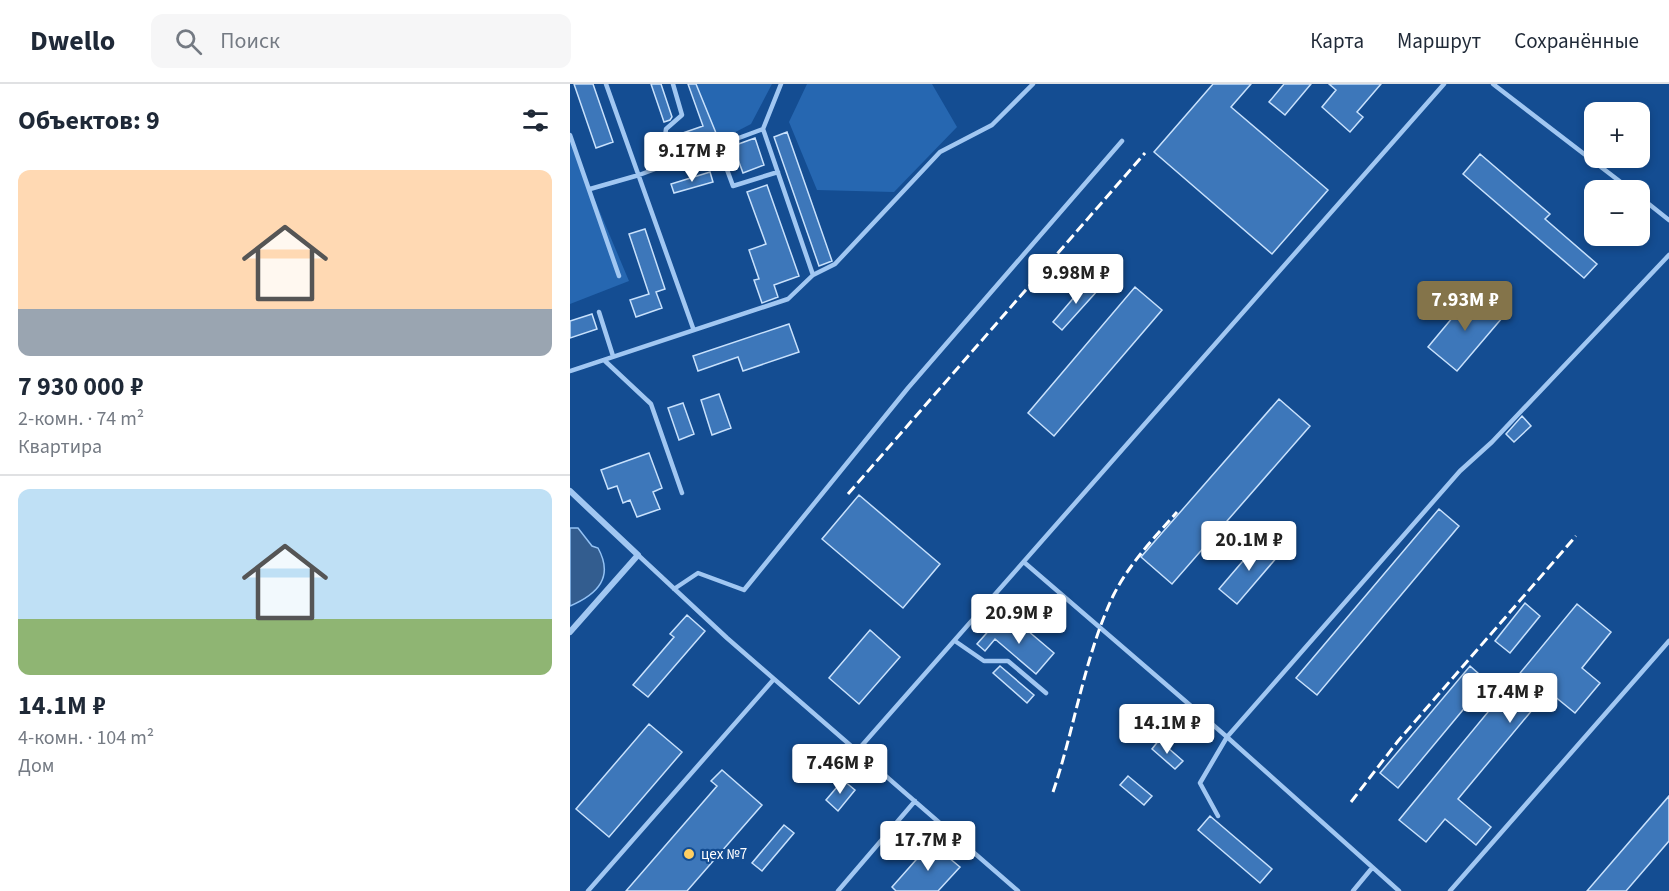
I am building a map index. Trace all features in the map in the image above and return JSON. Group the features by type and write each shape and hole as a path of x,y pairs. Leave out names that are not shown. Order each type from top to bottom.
{"street":[{"path":"570,491 638,555 570,632"}],"lane":[{"path":"606,84 693,328"},
{"path":"661,166 666,129 682,115 673,84"},
{"path":"781,84 763,129 813,275"},
{"path":"570,371 693,328 788,299 813,275 835,264 940,152 992,125 1033,84"},
{"path":"857,751 1025,563 1444,84"},
{"path":"1493,84 1618,180"},
{"path":"590,189 639,175 763,129"},
{"path":"570,135 619,276"},
{"path":"674,589 698,573 744,590 908,388 1122,141"},
{"path":"718,146 733,186 778,172"},
{"path":"1650,205 1669,220"},
{"path":"1218,816 1200,783 1227,737 1460,471 1492,442 1669,255"},
{"path":"599,312 613,356"},
{"path":"604,360 651,404 682,493"},
{"path":"638,555 774,679 1018,891"},
{"path":"1025,563 1227,737 1399,891"},
{"path":"955,641 984,661 1008,662 1046,693"},
{"path":"1450,891 1669,641"},
{"path":"588,891 774,679"},
{"path":"838,891 915,801"},
{"path":"1353,891 1372,868"}],"shaded area":[{"path":"689,84 772,84 751,124 718,141"},
{"path":"807,84 932,84 957,127 894,192 817,190 789,122"},
{"path":"570,141 629,281 570,304"},
{"path":"570,528 578,528 592,546 598,548 603,558 604,576 595,590 570,606"}],"building":[{"path":"574,84 593,84 613,142 596,148"},
{"path":"651,84 661,84 672,117 670,120 664,122"},
{"path":"688,84 696,84 716,133 680,145 677,135 703,126"},
{"path":"1213,84 1251,84 1231,107 1328,190 1272,254 1154,152"},
{"path":"1284,84 1311,84 1285,115 1269,102"},
{"path":"1329,84 1381,84 1357,112 1363,117 1350,132 1322,107 1336,90"},
{"path":"787,132 832,261 819,266 774,137"},
{"path":"755,138 764,165 743,173 733,146"},
{"path":"1480,154 1550,214 1545,219 1597,264 1584,278 1463,174"},
{"path":"710,172 713,182 674,193 671,184"},
{"path":"767,185 799,276 774,285 778,297 762,303 754,280 759,279 749,250 766,244 747,192"},
{"path":"645,229 665,289 656,292 662,308 636,317 630,300 649,294 629,234"},
{"path":"1088,281 1098,290 1062,330 1053,322"},
{"path":"1135,287 1162,310 1054,436 1028,413"},
{"path":"1473,293 1502,318 1457,371 1428,347"},
{"path":"592,314 597,329 570,338 570,321"},
{"path":"789,324 799,352 743,371 738,357 698,371 693,356"},
{"path":"719,394 731,428 712,435 701,400"},
{"path":"1279,399 1310,426 1172,584 1141,557"},
{"path":"683,403 694,434 679,440 668,408"},
{"path":"1522,416 1531,426 1514,442 1506,434"},
{"path":"649,453 662,488 653,492 660,509 637,517 630,500 623,503 617,486 608,489 601,470"},
{"path":"859,495 940,564 903,608 822,539"},
{"path":"1439,509 1459,526 1317,695 1296,678"},
{"path":"1260,541 1278,556 1237,604 1219,589"},
{"path":"1525,603 1540,616 1510,653 1495,641"},
{"path":"1577,604 1611,632 1582,668 1600,683 1575,713 1548,691 1458,799 1491,827 1476,845 1445,819 1426,842 1399,820"},
{"path":"687,615 705,631 648,697 633,685 674,637 670,634"},
{"path":"999,619 1015,632 1021,625 1054,653 1036,674 995,639 985,651 977,644"},
{"path":"870,630 900,657 859,704 829,678"},
{"path":"1000,666 1034,695 1027,703 993,673"},
{"path":"1470,666 1487,681 1398,788 1380,773"},
{"path":"649,724 682,752 609,837 576,809"},
{"path":"1159,740 1183,761 1175,769 1152,749"},
{"name":"цех №7","path":"722,770 762,805 687,891 626,891 717,786 711,781"},
{"path":"1128,776 1152,796 1144,805 1120,785"},
{"path":"843,780 855,790 838,811 826,800"},
{"path":"1669,796 1669,841 1626,891 1587,891"},
{"path":"1210,816 1272,869 1260,883 1198,830"},
{"path":"784,825 794,833 762,871 752,863"},
{"path":"931,843 960,867 938,891 896,891 892,887"}],"railway":[{"path":"848,494 1145,153"},
{"path":"1053,792 1094,644 1113,596 1134,562 1177,512"},
{"path":"1351,802 1398,741 1576,536"}],"place":[{"name":"цех №7","path":"689,854"}]}
